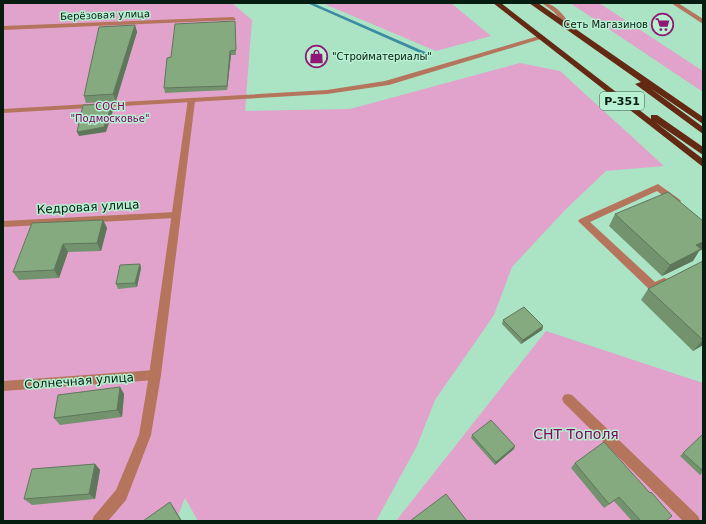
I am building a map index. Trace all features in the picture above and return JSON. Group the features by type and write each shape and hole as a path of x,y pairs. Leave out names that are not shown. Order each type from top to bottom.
{"highway":[{"name":"Р-351","path":"497,3 703,164"},
{"name":"Р-351","path":"533,3 703,121"},
{"path":"595,45 651,95 703,131"},
{"path":"620,99 644,109 703,152"}],"street":[{"path":"545,3 556,11 570,28"},
{"path":"674,3 703,22"},
{"name":"Берёзовая улица","path":"3,28 233,19"},
{"path":"3,111 327,92 386,83 542,37"},
{"path":"99,521 121,495 145,435 155,375 191,101"},
{"path":"675,276 654,287 583,221 658,187 686,209"},
{"name":"Кедровая улица","path":"3,224 175,215"},
{"name":"Солнечная улица","path":"3,386 155,375"},
{"path":"568,399 693,521"}],"green space":[{"name":"СОСН \"Подмосковье\"","path":"3,3 232,3 252,20 245,111 350,109 520,63 560,71 664,166 606,171 565,210 512,267 494,315 435,400 417,446 376,521 198,521 185,498 176,521 3,521"},
{"path":"322,3 451,3 491,36 436,51"},
{"path":"570,3 599,3 703,71 703,92"},
{"name":"СНТ Тополя","path":"546,331 703,383 703,521 396,521"}],"building":[{"path":"235,21 236,50 230,51 227,86 164,88 167,58 171,57 175,24"},
{"path":"135,25 113,94 84,96 99,27"},
{"path":"112,104 104,127 77,132 83,105"},
{"path":"668,192 703,221 703,242 696,245 701,249 670,265 615,214"},
{"path":"103,220 97,243 63,244 54,270 13,272 32,223"},
{"path":"703,261 703,340 648,289"},
{"path":"140,264 135,283 116,284 120,265"},
{"path":"524,307 543,326 523,340 503,320"},
{"path":"120,387 117,410 54,418 58,395"},
{"path":"491,420 515,446 496,462 472,435"},
{"path":"703,434 703,471 683,453"},
{"path":"604,442 672,516 666,521 641,521 619,497 609,504 575,463"},
{"path":"95,464 89,494 24,499 32,469"},
{"path":"446,494 467,521 410,521"},
{"path":"170,502 181,521 143,521"}],"waterway":[{"path":"309,3 429,55"}],"place":[{"name":"Сеть Магазинов","path":"663,24"},
{"name":"\"Стройматериалы\"","path":"316,56"}]}
